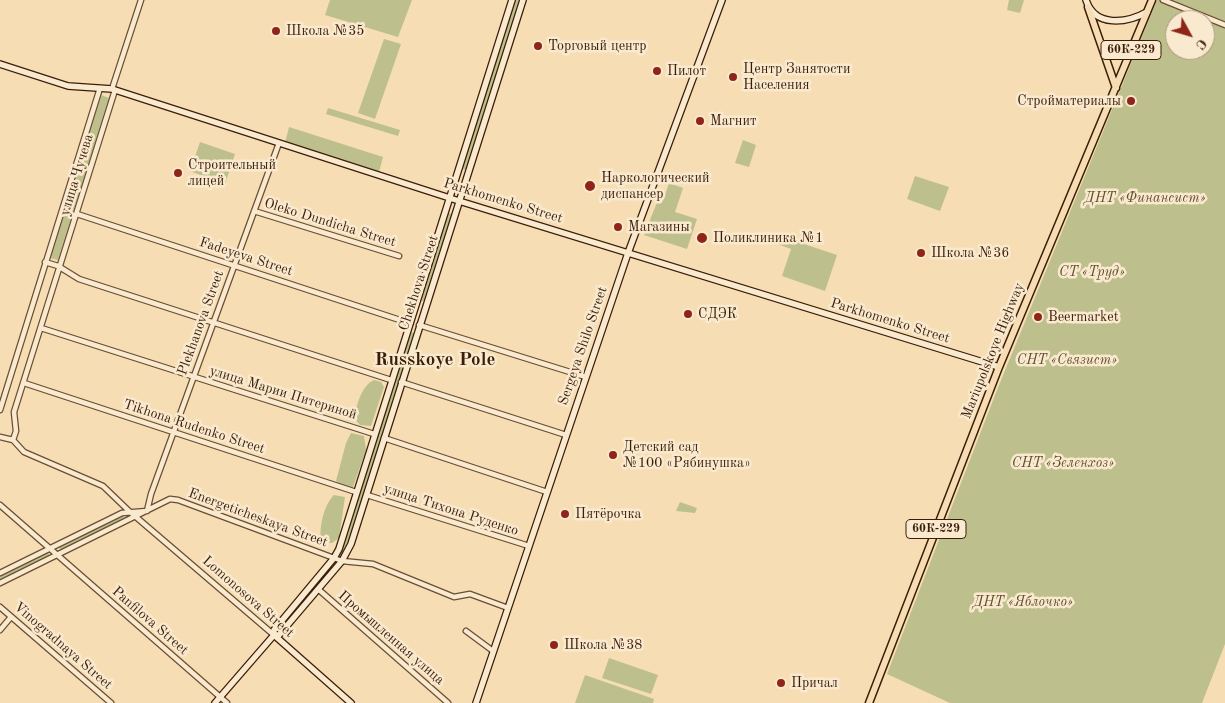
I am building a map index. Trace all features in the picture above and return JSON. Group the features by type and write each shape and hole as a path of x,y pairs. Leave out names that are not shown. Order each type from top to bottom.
{"main road":[{"name":"60К-229","path":"1147,12 1152,0"},
{"path":"1087,3 1116,88"},
{"name":"Mariupolskoye Highway","path":"869,703 999,367 1147,12"}],"street":[{"name":"улица Чучева","path":"14,440 16,430 14,412 41,328 58,266 77,214 141,0"},
{"name":"Chekhova Street","path":"215,703 274,635 274,630 334,558 512,0"},
{"name":"Chekhova Street","path":"274,635 279,635 342,561 351,544 523,0"},
{"name":"Sergeya Shilo Street","path":"476,703 628,252 722,0"},
{"path":"1163,0 1225,25"},
{"path":"1087,3 1102,18 1114,21 1134,19 1147,12"},
{"name":"Parkhomenko Street","path":"0,64 68,86 114,90 449,198 999,367"},
{"name":"улица Чучева","path":"0,410 100,88"},
{"name":"Plekhanova Street","path":"147,511 173,432 279,143"},
{"name":"Oleko Dundicha Street","path":"254,211 399,256"},
{"name":"Fadeyeva Street","path":"77,214 409,322"},
{"path":"45,262 58,266 79,279 391,380"},
{"path":"409,322 586,378"},
{"name":"улица Марии Питериной","path":"41,328 374,434"},
{"path":"401,382 566,435"},
{"name":"Tikhona Rudenko Street","path":"24,383 356,492"},
{"path":"0,437 14,440"},
{"path":"384,438 547,492"},
{"name":"Lomonosova Street","path":"14,440 24,452 103,486 129,511 351,703"},
{"name":"улица Тихона Руденко","path":"367,495 529,546"},
{"name":"Energeticheskaya Street","path":"0,583 170,499 178,500 342,561"},
{"name":"Panfilova Street","path":"0,505 227,703"},
{"name":"Energeticheskaya Street","path":"0,573 129,511 147,511"},
{"path":"342,561 373,564 454,597 470,594 508,608"},
{"name":"Промышленная улица","path":"318,589 448,703"},
{"name":"Vinogradnaya Street","path":"0,607 111,703"},
{"path":"0,630 11,617"},
{"path":"466,631 493,651"}],"green space":[{"path":"330,0 412,0 398,37 325,15"},
{"path":"514,0 521,0 466,170 461,168"},
{"path":"1009,0 1024,0 1020,13 1007,10"},
{"path":"1157,0 1225,0 1225,644 1202,703 950,703 887,674 997,390"},
{"path":"384,39 401,44 375,119 358,113"},
{"path":"101,95 109,98 58,260 50,258"},
{"path":"328,108 400,130 398,136 326,114"},
{"path":"289,127 383,157 379,172 285,143"},
{"path":"743,140 756,145 749,167 735,163"},
{"path":"200,142 235,154 225,184 190,171"},
{"path":"915,176 949,187 940,211 907,199"},
{"path":"669,183 683,188 675,212 697,219 687,249 644,235 658,200 663,201"},
{"path":"448,213 452,214 424,301 419,300"},
{"path":"774,234 837,255 825,291 782,276 791,249 772,242"},
{"path":"410,332 414,333 349,544 341,556 339,556"},
{"path":"374,380 381,382 384,387 371,426 360,425 354,418 358,402 363,391"},
{"path":"351,433 364,436 366,450 353,487 347,489 336,481 346,443"},
{"path":"334,495 345,497 339,538 332,543 325,543 321,541 322,522 327,504"},
{"path":"680,502 697,508 695,513 676,511"},
{"path":"123,515 125,519 61,551 59,547"},
{"path":"48,552 50,556 0,580 0,575"},
{"path":"330,567 333,569 283,626 281,624"},
{"path":"609,658 658,675 651,694 602,678"},
{"path":"585,675 654,699 653,703 575,703"}],"place":[{"name":"Школа №35","path":"276,31"},
{"name":"Торговый центр","path":"538,46"},
{"name":"Пилот","path":"657,71"},
{"name":"Центр Занятости Населения","path":"733,77"},
{"name":"Стройматериалы","path":"1131,101"},
{"name":"Магнит","path":"700,121"},
{"name":"Строительный лицей","path":"178,173"},
{"name":"Наркологический диспансер","path":"590,186"},
{"name":"Магазины","path":"618,227"},
{"name":"Поликлиника №1","path":"702,238"},
{"name":"Школа №36","path":"921,253"},
{"name":"СДЭК","path":"688,314"},
{"name":"Beermarket","path":"1038,317"},
{"name":"Детский сад №100 «Рябинушка»","path":"613,455"},
{"name":"Пятёрочка","path":"565,514"},
{"name":"Школа №38","path":"554,645"},
{"name":"Причал","path":"781,683"}],"district":[{"name":"Russkoye Pole","path":"435,360"}],"park label":[{"name":"ДНТ «Финансист»","path":"1145,198"},
{"name":"СТ «Труд»","path":"1092,272"},
{"name":"СНТ «Связист»","path":"1067,360"},
{"name":"СНТ «Зеленхоз»","path":"1063,463"},
{"name":"ДНТ «Яблочко»","path":"1023,602"}]}
